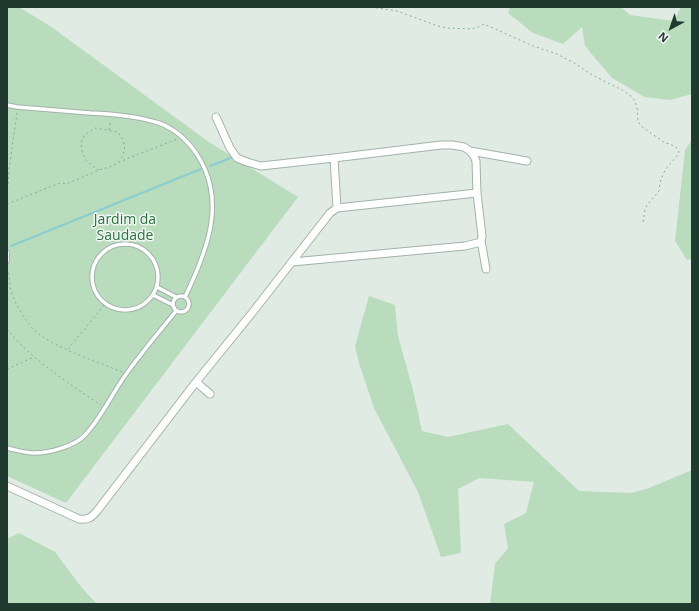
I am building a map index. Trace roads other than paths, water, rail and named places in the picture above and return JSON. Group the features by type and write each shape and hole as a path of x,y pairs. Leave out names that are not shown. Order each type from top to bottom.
{"street":[{"path":"216,117 230,148 237,158 262,166 442,145 464,147 470,151 476,161 477,193 482,236 480,242 486,269"},
{"path":"470,151 527,161"},
{"path":"334,158 337,208"},
{"path":"7,486 79,519 91,517 330,213 337,208 477,193"},
{"path":"292,262 465,246 480,242"},
{"path":"196,382 210,394"}],"lane":[{"path":"7,105 112,114 148,120 176,132 191,146 203,164 207,175 211,190 212,222 196,274 185,297"},
{"path":"123,244 141,248 154,260 157,269 157,287 153,295 147,302 131,309 118,309 106,304 95,290 92,281 92,272 95,263 106,250 115,246 123,244"},
{"path":"7,252 7,261"},
{"path":"157,287 176,297 185,297 189,302 188,308 183,312 176,311"},
{"path":"153,295 173,305 176,311"},
{"path":"173,305 176,297"},
{"path":"7,448 34,453 46,452 63,447 84,436 105,408 126,374 176,311"}],"waterway":[{"path":"210,166 233,157"},
{"path":"11,246 201,169"}],"park label":[{"name":"Jardim da Saudade","path":"125,228"}]}
